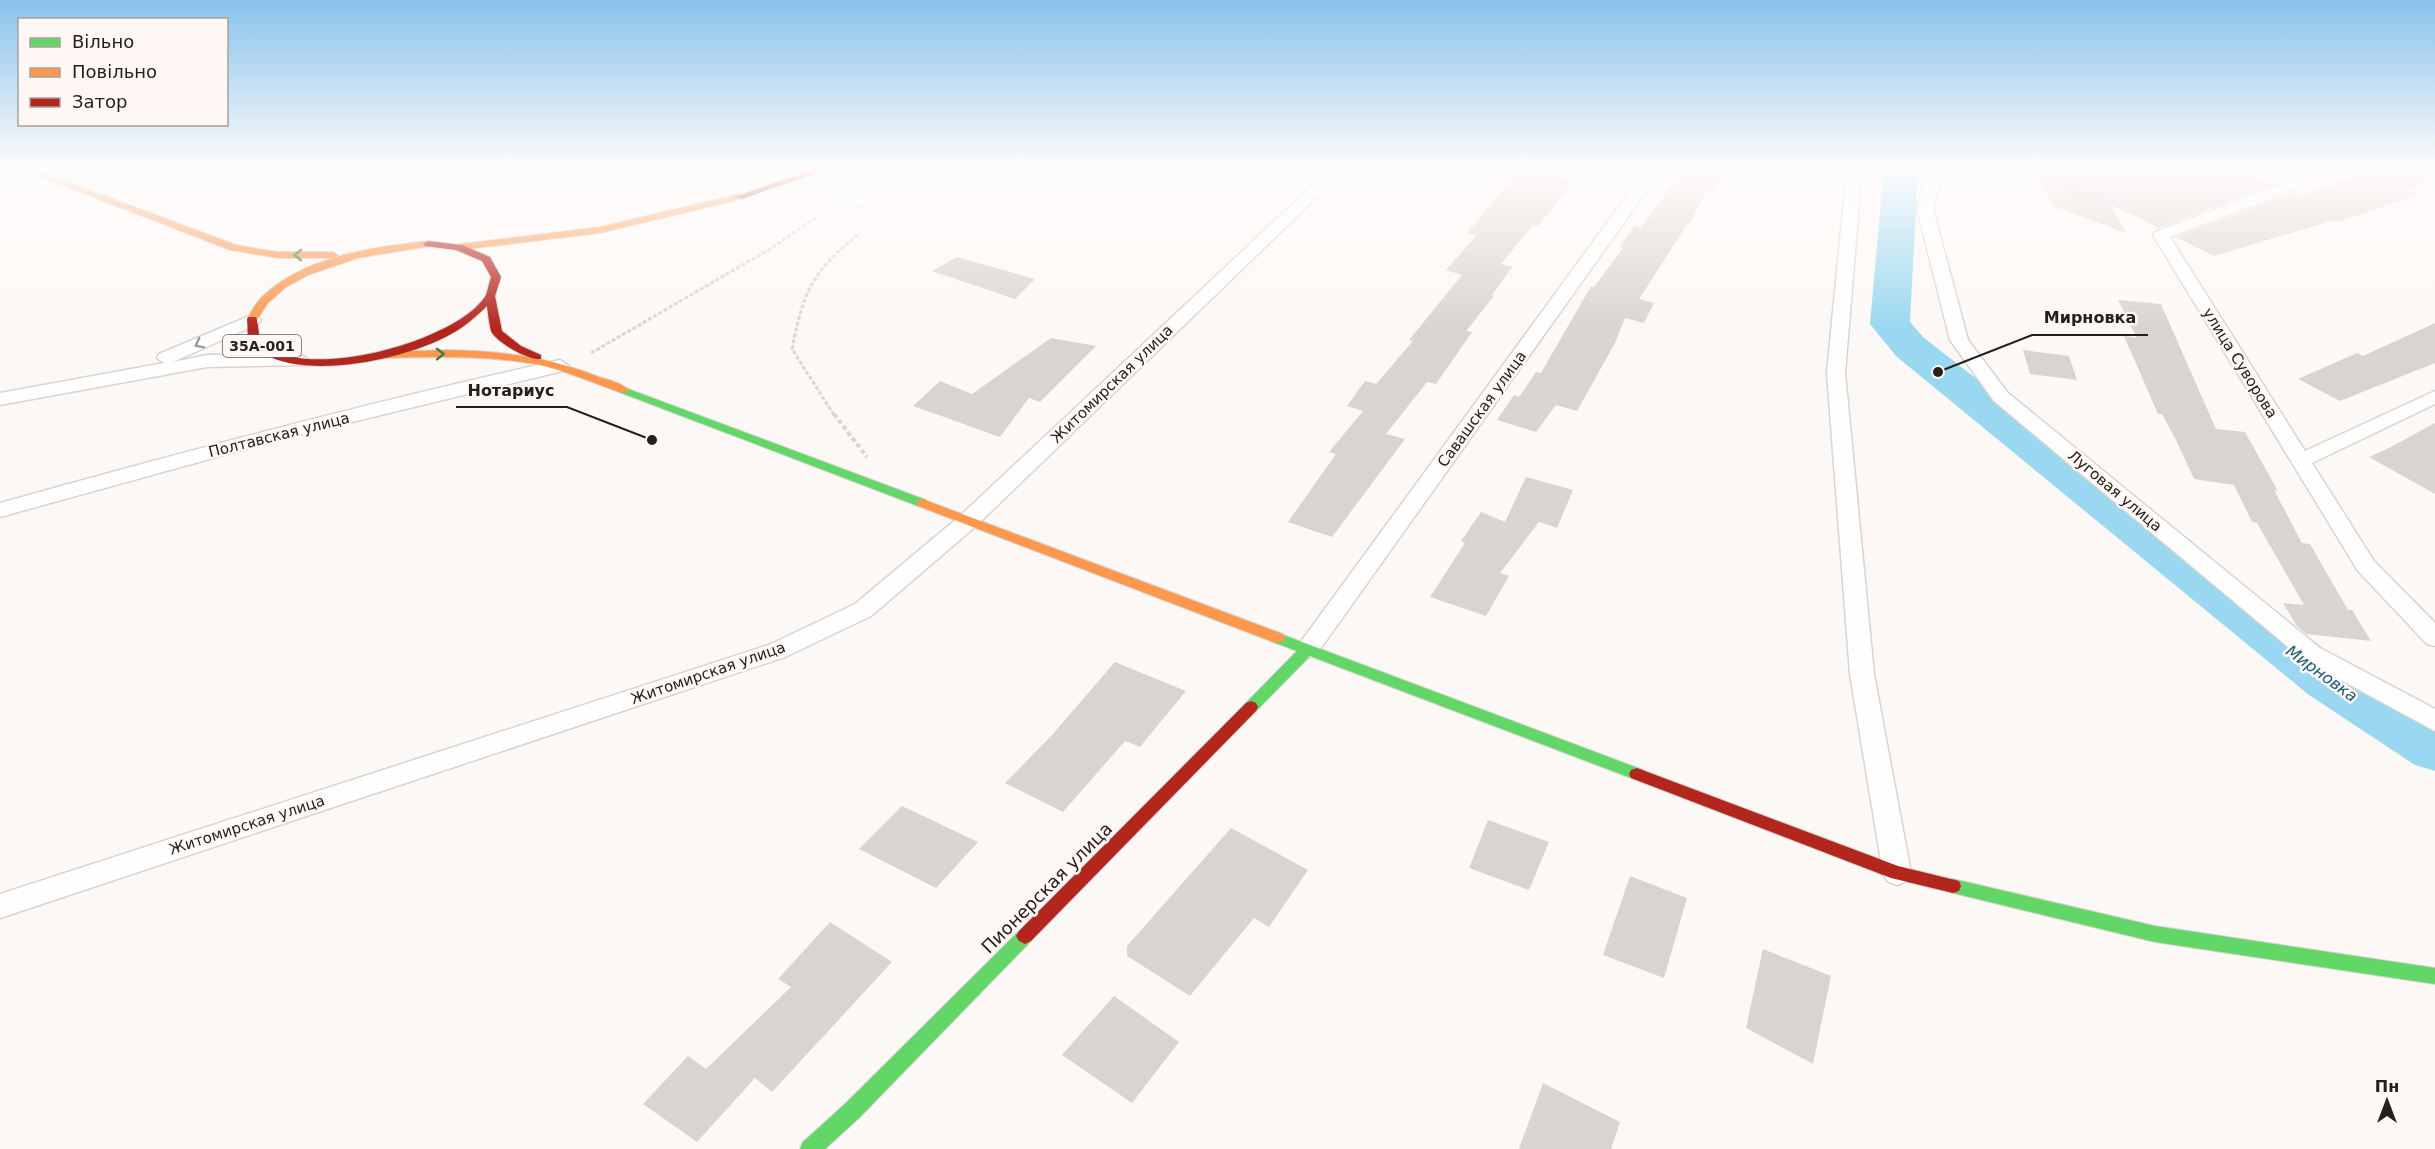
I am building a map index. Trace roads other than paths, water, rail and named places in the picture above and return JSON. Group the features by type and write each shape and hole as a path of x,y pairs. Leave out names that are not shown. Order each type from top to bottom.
{"main road":[{"name":"35А-001","path":"165,222 234,248 297,256 356,254"},
{"name":"35А-001","path":"458,247 486,259 501,275 490,297 474,314 449,330 418,344 382,355 338,362 298,361 269,352 253,338 252,320 263,302 287,283 303,274 356,254 393,246 428,244 458,247 529,243 638,222"},
{"name":"35А-001","path":"549,251 612,228"},
{"name":"35А-001","path":"234,248 257,265"},
{"path":"263,284 263,302"},
{"path":"490,297 497,332 517,348 553,364 1897,873 2155,934 2435,976"},
{"path":"382,355 464,354 553,364"},
{"name":"Пионерская улица","path":"810,1149 860,1102 1308,650"}],"street":[{"name":"Житомирская улица","path":"0,906 777,651 864,610 968,521 1283,222"},
{"name":"Савашская улица","path":"1308,650 1616,222"},
{"path":"1849,222 1836,373 1862,674 1897,873"},
{"name":"Луговая улица","path":"1928,222 1959,340 2001,397 2312,654 2435,721"},
{"name":"улица Суворова","path":"2198,222 2162,236 2366,566 2432,633"},
{"path":"93,382 166,358 252,320"},
{"path":"0,399 207,361 298,361"},
{"name":"Полтавская улица","path":"0,510 121,475 553,364"},
{"path":"2300,461 2435,397"}],"waterway":[{"name":"Мирновка","path":"1897,222 1890,324 1910,347 2328,681 2435,749"}],"place":[{"name":"Мирновка","path":"1938,372"},
{"name":"Нотариус","path":"652,440"}]}
